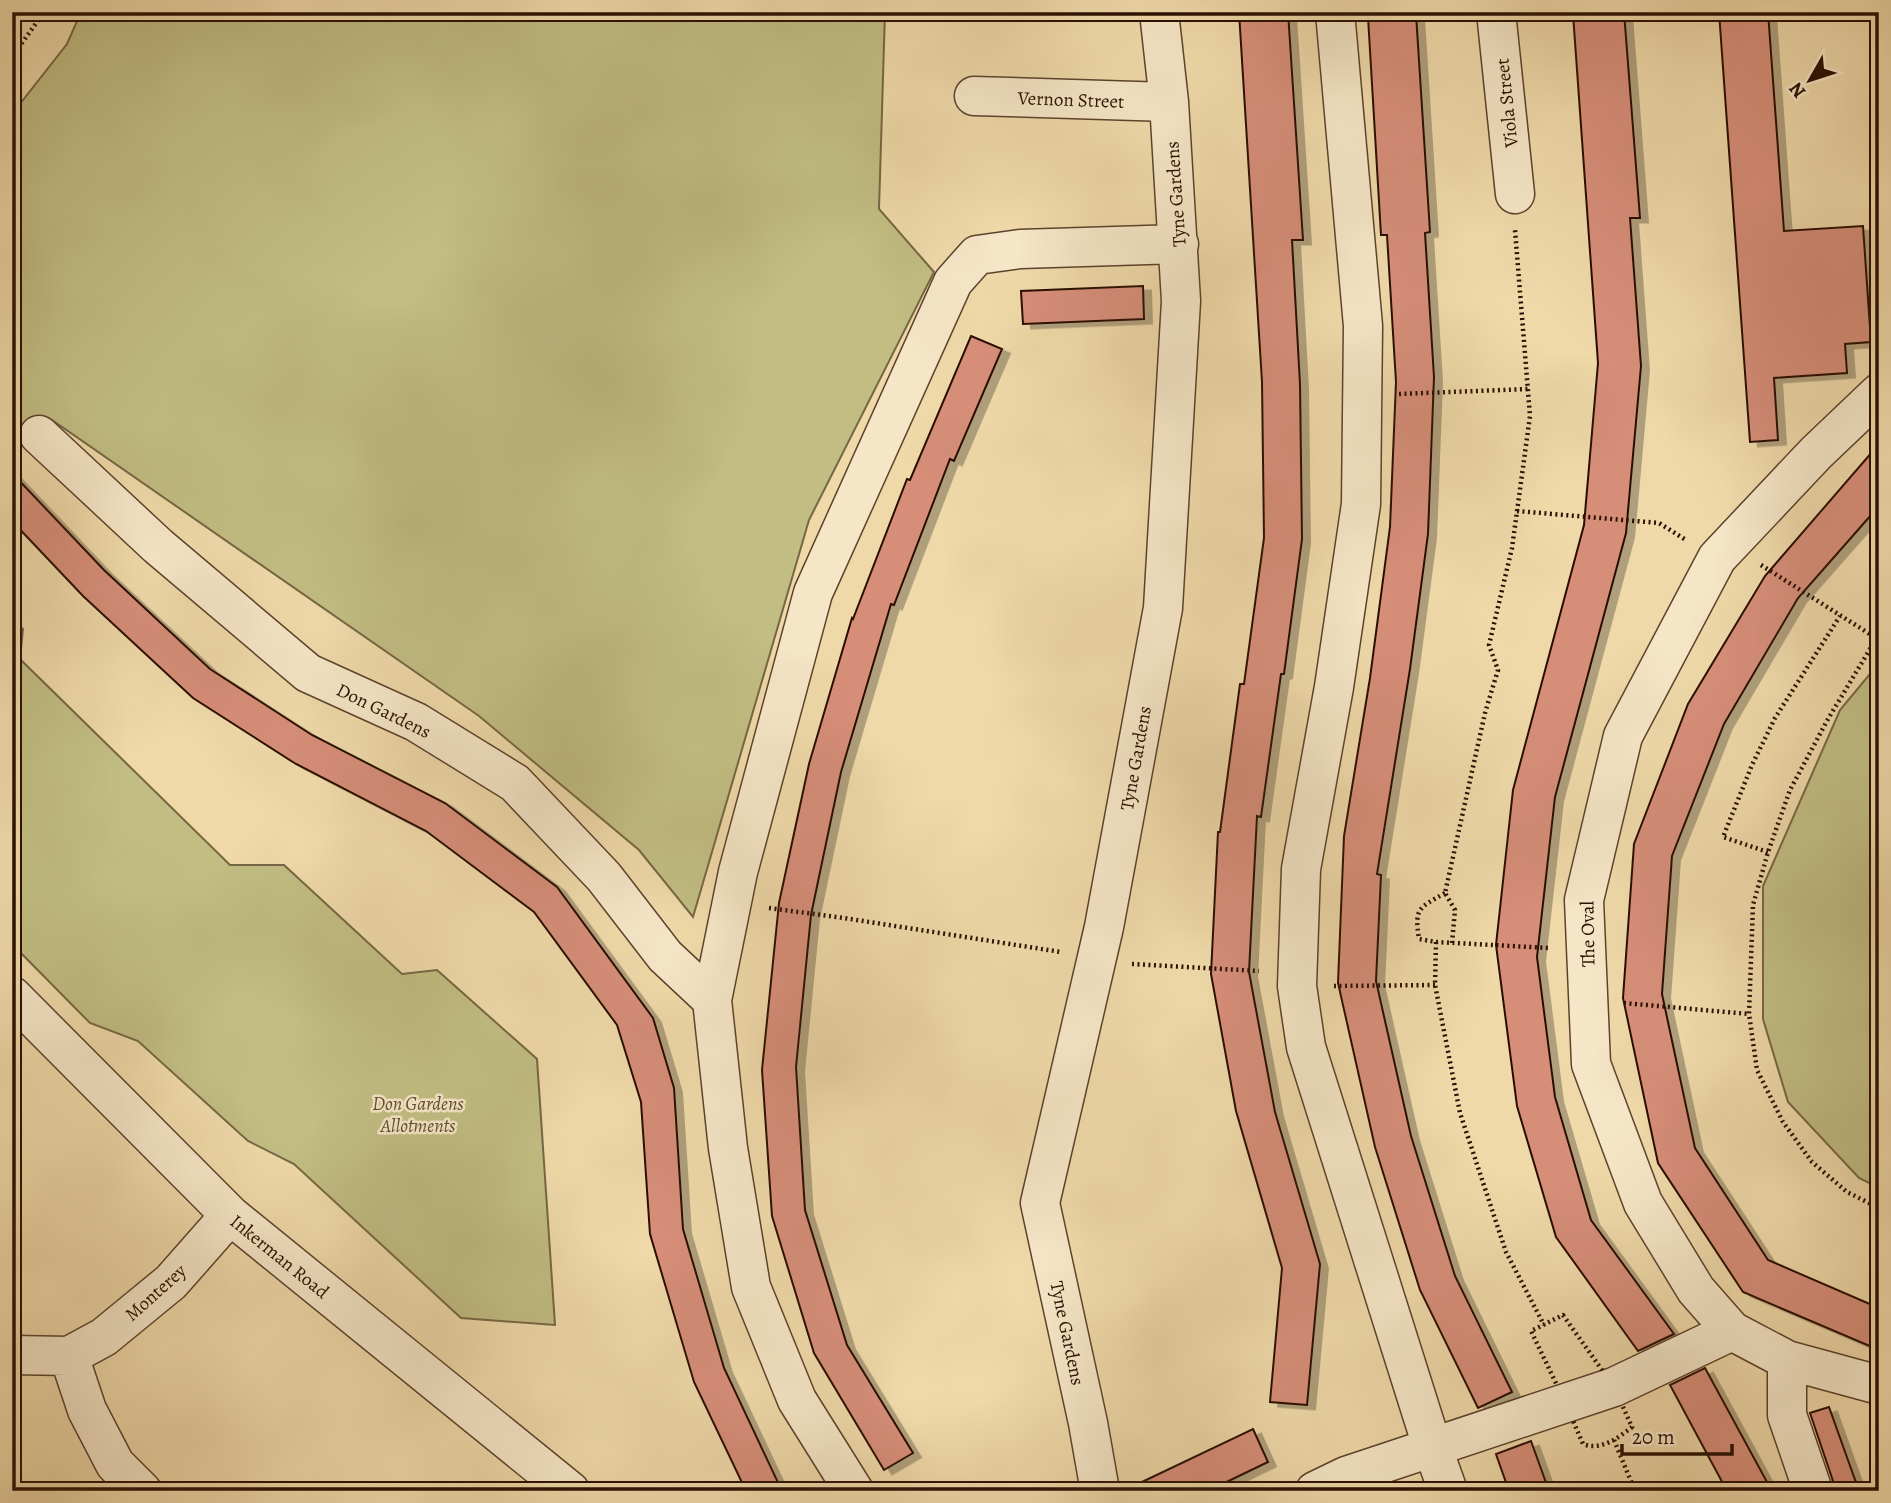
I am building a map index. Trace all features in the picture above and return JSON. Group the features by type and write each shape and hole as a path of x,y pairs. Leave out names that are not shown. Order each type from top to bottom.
{"street":[{"name":"Tyne Gardens","path":"1100,1491 1088,1423 1040,1203 1096,962 1163,608 1181,301 1169,102 1159,12"},
{"path":"1335,12 1363,326 1362,504 1334,687 1301,869 1297,986 1307,1046 1448,1491"},
{"name":"Viola Street","path":"1496,12 1515,194"},
{"name":"Vernon Street","path":"974,96 1169,102"},
{"path":"854,1491 797,1400 751,1287 728,1148 712,1000 738,872 813,593 953,282 977,255 1020,249 1179,244"},
{"name":"The Oval","path":"1879,393 1816,453 1723,551 1623,736 1584,900 1591,1065 1643,1203 1696,1290 1732,1331 1787,1360 1879,1385"},
{"name":"Don Gardens","path":"39,435 159,546 308,673 416,722 515,783 604,877 665,956 712,1000"},
{"name":"Inkerman Road","path":"12,996 230,1215 570,1491"},
{"name":"Monterey","path":"12,1355 69,1356 104,1338 171,1282 230,1215"},
{"path":"1315,1491 1346,1476 1432,1446 1614,1387 1732,1331"},
{"path":"69,1356 87,1410 115,1464 142,1491"},
{"path":"1787,1360 1787,1415 1813,1491"}],"path":[{"path":"12,57 44,12"},
{"path":"1452,943 1455,910 1445,893 1485,713 1499,670 1489,645 1512,548 1530,416 1515,230 1515,194"},
{"path":"1363,396 1528,389"},
{"path":"1517,511 1659,523 1723,551 1877,636 1790,790 1768,852 1753,905 1749,1014 1757,1070 1783,1122 1812,1162 1847,1192 1879,1208"},
{"path":"1768,852 1723,837 1752,765 1775,718 1840,616"},
{"path":"1445,893 1422,906 1416,919 1419,939 1587,949"},
{"path":"732,903 1057,951 1096,962 1275,972 1297,986 1435,985"},
{"path":"1436,942 1435,985 1460,1113 1506,1252 1544,1325"},
{"path":"1589,1000 1749,1014"},
{"path":"1614,1440 1635,1491"}],"green space":[{"path":"81,12 885,12 879,209 934,272 809,520 693,917 639,850 479,716 52,420 12,454 12,114 67,44"},
{"name":"Don Gardens Allotments","path":"12,618 23,629 20,659 230,865 284,865 402,974 437,970 537,1059 555,1325 461,1318 294,1164 248,1141 138,1041 90,1023 12,944"},
{"path":"1879,663 1879,1188 1859,1178 1788,1102 1763,1019 1763,886 1840,710"}],"building":[{"path":"1239,12 1288,12 1303,240 1292,240 1300,384 1302,539 1261,817 1257,816 1249,972 1275,1112 1320,1264 1307,1405 1270,1402 1282,1268 1236,1111 1211,974 1218,832 1240,684 1244,684 1264,538 1262,382"},
{"path":"1624,12 1640,218 1630,218 1641,366 1626,533 1555,797 1537,957 1555,1097 1591,1220 1674,1334 1638,1351 1556,1237 1517,1106 1496,945 1513,790 1584,525 1598,363 1573,14"},
{"path":"1719,12 1768,12 1784,231 1863,226 1871,342 1845,344 1847,373 1774,378 1778,440 1750,442"},
{"path":"1416,14 1430,232 1425,233 1434,377 1428,534 1410,669 1377,874 1381,875 1376,981 1411,1136 1455,1276 1512,1392 1478,1408 1420,1290 1375,1147 1338,983 1344,836 1370,678 1390,527 1396,382 1387,235 1381,235 1368,17"},
{"path":"1143,286 1144,319 1023,324 1021,291"},
{"path":"971,336 1002,349 954,461 950,459 894,605 891,604 841,772 811,915 796,1067 805,1210 847,1345 913,1453 884,1470 814,1353 772,1216 762,1070 779,903 809,764 852,618 907,479 910,480"},
{"path":"1879,444 1879,506 1798,598 1724,724 1672,856 1662,994 1695,1148 1768,1260 1879,1308 1879,1350 1743,1292 1658,1163 1623,998 1634,844 1688,704 1765,576"},
{"path":"12,473 104,570 210,669 312,735 445,803 557,887 653,1018 674,1088 683,1229 724,1368 782,1491 746,1491 694,1382 650,1234 641,1102 617,1025 534,912 426,831 296,764 193,698 83,596 12,521"},
{"path":"1705,1368 1767,1482 1750,1491 1727,1491 1670,1385"},
{"path":"1829,1407 1859,1491 1834,1491 1810,1413"},
{"path":"1253,1429 1268,1462 1208,1491 1123,1491"},
{"path":"1531,1441 1549,1491 1509,1491 1496,1454"}]}
